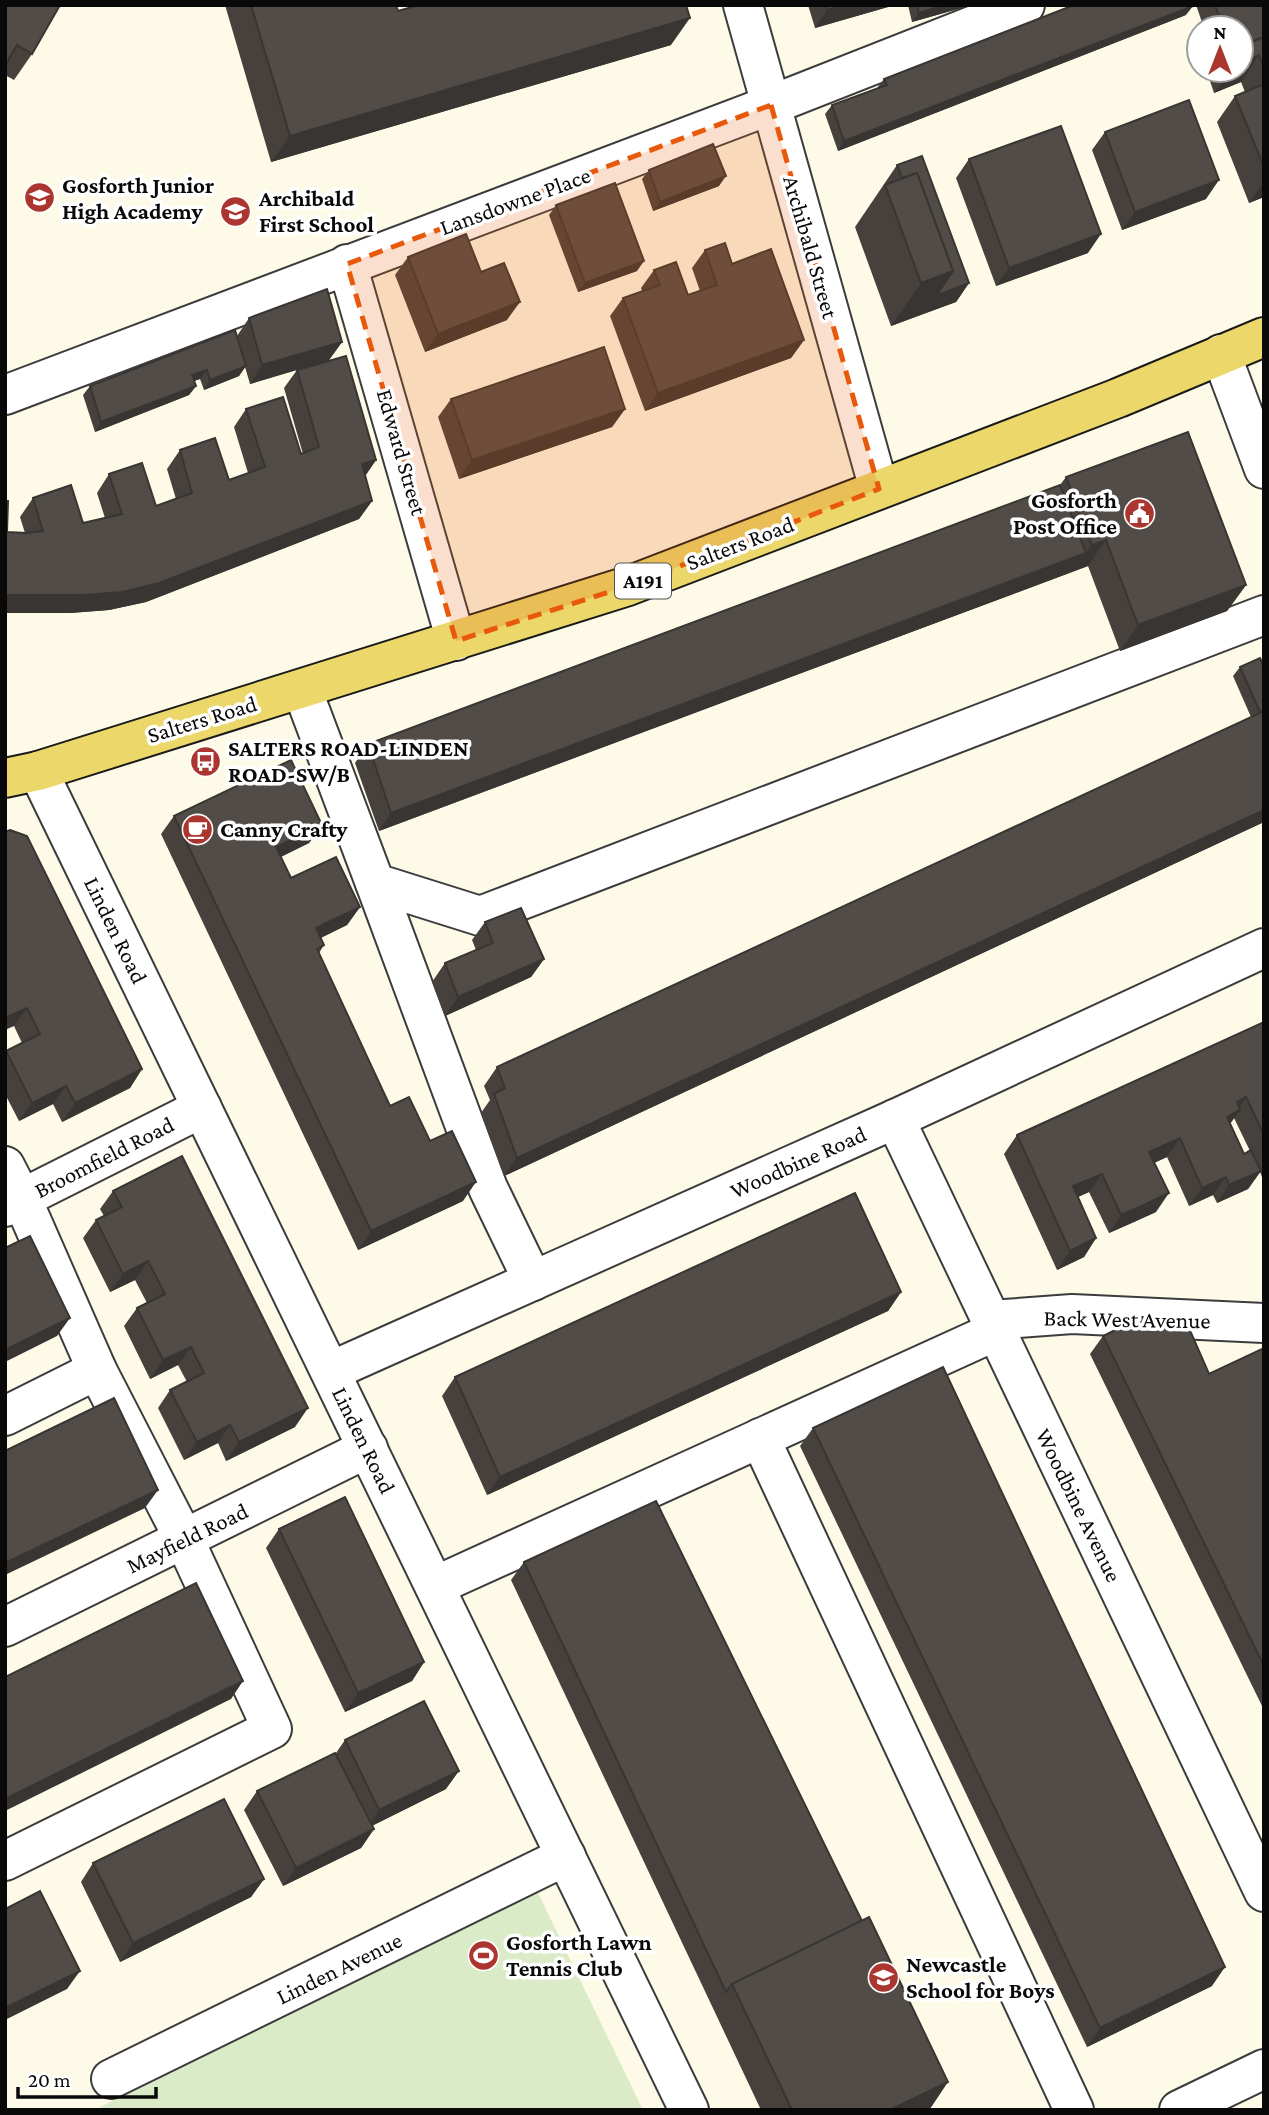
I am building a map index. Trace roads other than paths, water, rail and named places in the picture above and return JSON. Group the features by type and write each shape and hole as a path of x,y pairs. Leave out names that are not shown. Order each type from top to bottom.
{"main road":[{"name":"Salters Road","path":"22,774 628,586 1118,398 1264,337"}],"street":[{"name":"Archibald Street","path":"743,5 878,489"},
{"name":"Lansdowne Place","path":"5,395 771,105 1025,5"},
{"name":"Edward Street","path":"346,264 456,640"},
{"path":"1221,354 1264,469"},
{"path":"376,883 481,916 1264,615"},
{"path":"302,689 488,1188 533,1280"},
{"name":"Linden Road","path":"22,774 202,1108 690,2110"},
{"name":"Woodbine Road","path":"331,1371 895,1119 1264,948"},
{"name":"Broomfield Road","path":"11,1190 202,1108"},
{"name":"Woodbine Avenue","path":"895,1119 1264,1892"},
{"path":"5,1861 272,1729 184,1539 97,1370 11,1190"},
{"name":"Back West Avenue","path":"993,1325 1072,1314 1264,1323"},
{"path":"435,1586 760,1438 993,1325"},
{"path":"5,1416 97,1370"},
{"path":"760,1438 1074,2110"},
{"name":"Mayfield Road","path":"5,1627 368,1448"},
{"name":"Linden Avenue","path":"111,2079 566,1856"},
{"path":"1180,2110 1264,2068"}],"place":[{"name":"Gosforth Junior High Academy","path":"39,198"},
{"name":"Archibald First School","path":"236,211"},
{"name":"Gosforth Post Office","path":"1140,513"},
{"name":"SALTERS ROAD-LINDEN ROAD-SW/B","path":"205,761"},
{"name":"Canny Crafty","path":"197,829"},
{"name":"Gosforth Lawn Tennis Club","path":"483,1955"},
{"name":"Newcastle School for Boys","path":"883,1977"}]}
